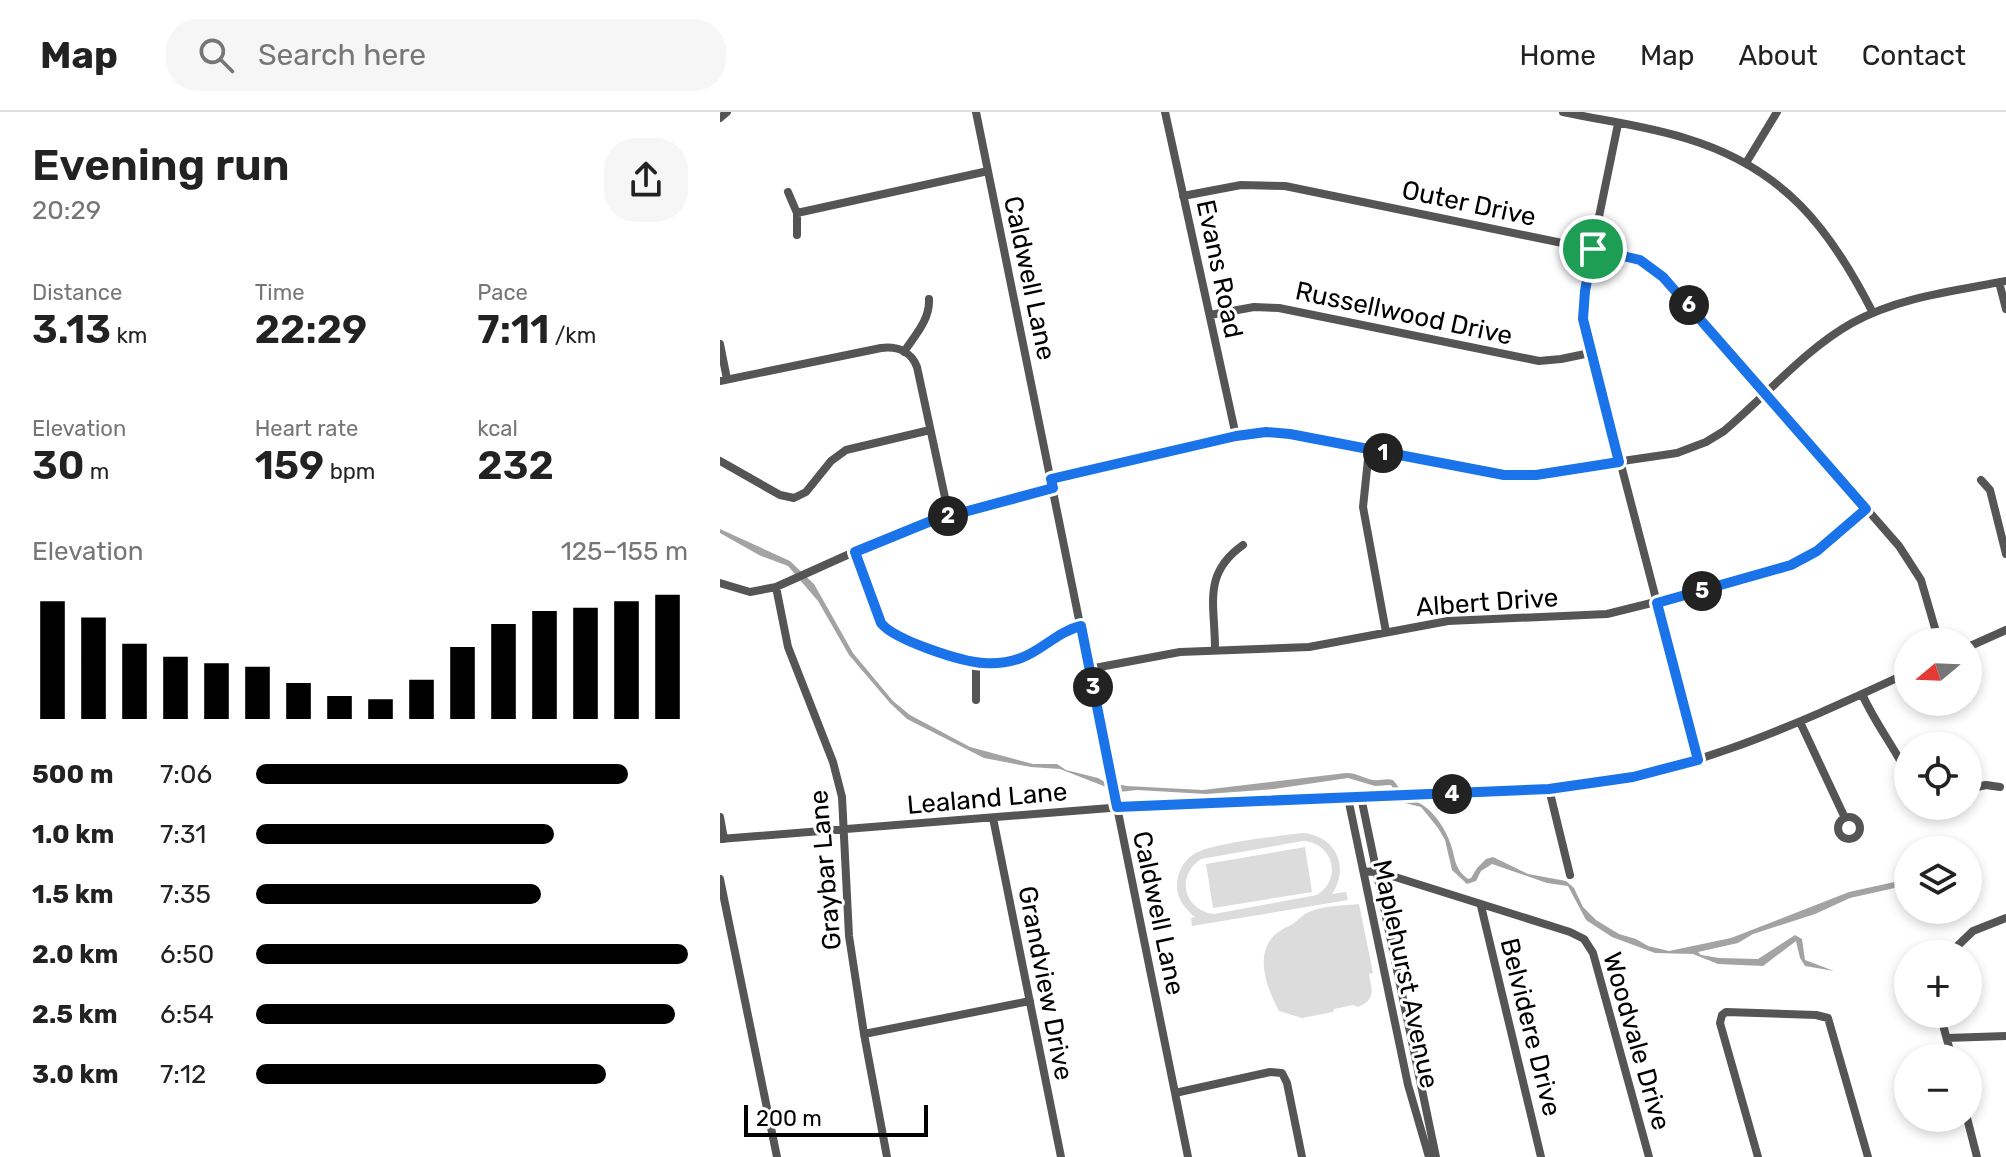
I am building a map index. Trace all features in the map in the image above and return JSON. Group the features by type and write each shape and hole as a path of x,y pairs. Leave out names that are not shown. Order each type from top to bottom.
{"street":[{"path":"720,118 727,112"},
{"name":"Caldwell Lane","path":"976,112 1188,1157"},
{"name":"Evans Road","path":"1165,112 1236,436"},
{"path":"1563,112 1688,139 1746,163 1790,194 1814,217 1843,256 1873,313"},
{"path":"1746,163 1777,112"},
{"path":"1618,124 1583,309 1590,353 1698,760"},
{"path":"797,213 988,171"},
{"name":"Outer Drive","path":"1183,196 1248,184 1285,186 1640,260 1673,287 1915,569 1927,596 1935,628"},
{"path":"788,192 797,213 797,235"},
{"path":"720,583 750,592 776,587 949,516 1052,484 1236,436 1277,432 1514,476 1677,453 1724,431 1836,333 1873,313 1913,300 2003,281 2006,309"},
{"path":"904,352 926,318 929,299"},
{"name":"Russellwood Drive","path":"1210,315 1263,307 1539,361 1590,353"},
{"path":"720,344 723,380 881,348 892,347 904,352 916,364 949,516"},
{"path":"720,461 780,495 794,498 806,492 831,461 846,450 930,430"},
{"path":"1369,450 1363,507 1386,632"},
{"path":"1981,480 1990,490 2006,554"},
{"name":"Albert Drive","path":"1089,669 1215,649 1301,648 1448,621 1607,614 1791,565 1817,551 1866,509"},
{"path":"1215,649 1215,576 1223,561 1243,545"},
{"path":"855,552 883,627 904,639 976,662 993,663 1020,659 1060,633 1081,626"},
{"name":"Graybar Lane","path":"776,587 788,647 837,775 846,831 849,936 887,1157"},
{"path":"1982,641 2006,630"},
{"path":"976,662 976,700"},
{"name":"Lealand Lane","path":"722,839 1117,807 1549,789 1633,777 1698,760 1800,722 1894,679"},
{"path":"1862,694 1876,722 1894,746"},
{"path":"1800,722 1845,818"},
{"path":"1982,786 2000,787"},
{"path":"1549,789 1570,875"},
{"name":"Maplehurst Avenue","path":"1361,797 1436,1157"},
{"name":"Maplehurst Avenue","path":"1348,798 1408,1085 1429,1157"},
{"path":"720,817 722,839"},
{"name":"Grandview Drive","path":"993,818 1061,1157"},
{"path":"1364,872 1376,871 1481,906"},
{"path":"720,879 777,1157"},
{"name":"Woodvale Drive","path":"1481,906 1584,939 1593,953 1649,1157"},
{"name":"Belvidere Drive","path":"1481,906 1541,1157"},
{"path":"1964,940 1973,931 2006,918"},
{"path":"864,1034 1030,1001"},
{"path":"1758,1157 1720,1023 1722,1015 1729,1012 1827,1017 1868,1157"},
{"path":"1944,1028 1948,1044"},
{"path":"1947,1038 2006,1036"},
{"path":"1175,1093 1273,1072 1284,1074 1302,1157"},
{"path":"1971,1132 1977,1157"}],"shaded area":[{"path":"720,529 790,561 814,584 853,653 893,701 910,715 970,747 1033,764 1057,764 1066,770 1127,786 1203,790 1346,773 1373,780 1393,780 1408,799 1429,810 1440,823 1458,867 1468,879 1486,859 1493,857 1528,874 1566,881 1596,920 1619,934 1669,951 1731,938 1849,892 1894,882 1894,888 1850,898 1815,914 1753,934 1738,943 1698,952 1719,958 1758,959 1795,935 1802,939 1805,960 1834,971 1805,966 1796,941 1763,966 1718,964 1693,954 1655,953 1612,937 1586,920 1568,886 1547,883 1492,864 1481,871 1476,881 1467,884 1452,870 1445,840 1438,828 1421,807 1401,802 1391,785 1375,786 1348,778 1274,789 1206,794 1137,790 1119,792 1060,769 984,758 907,719 849,655 818,601 788,566 759,555 720,533"},
{"path":"1303,833 1324,840 1337,854 1340,874 1332,894 1346,892 1348,900 1192,926 1191,918 1195,917 1182,903 1177,886 1181,868 1190,857 1215,846","holes":["1303,841 1313,843 1327,854 1332,871 1330,880 1317,895 1214,914 1196,906 1186,892 1188,875 1201,859"]},
{"path":"1305,847 1312,892 1213,908 1206,864"},
{"path":"1359,904 1373,973 1369,974 1372,990 1368,1001 1358,1007 1353,1005 1302,1018 1279,1011 1265,975 1265,952 1269,942 1309,912"}],"route":[{"path":"1593,249 1640,260 1663,277 1866,509 1817,551 1791,565 1657,603 1698,760 1633,777 1549,789 1117,807 1081,626 1060,633 1027,656 1012,661 985,663 904,639 883,627 855,552 931,521 1053,488 1051,479 1226,438 1277,432 1514,476 1619,462 1583,319 1593,249"}]}
